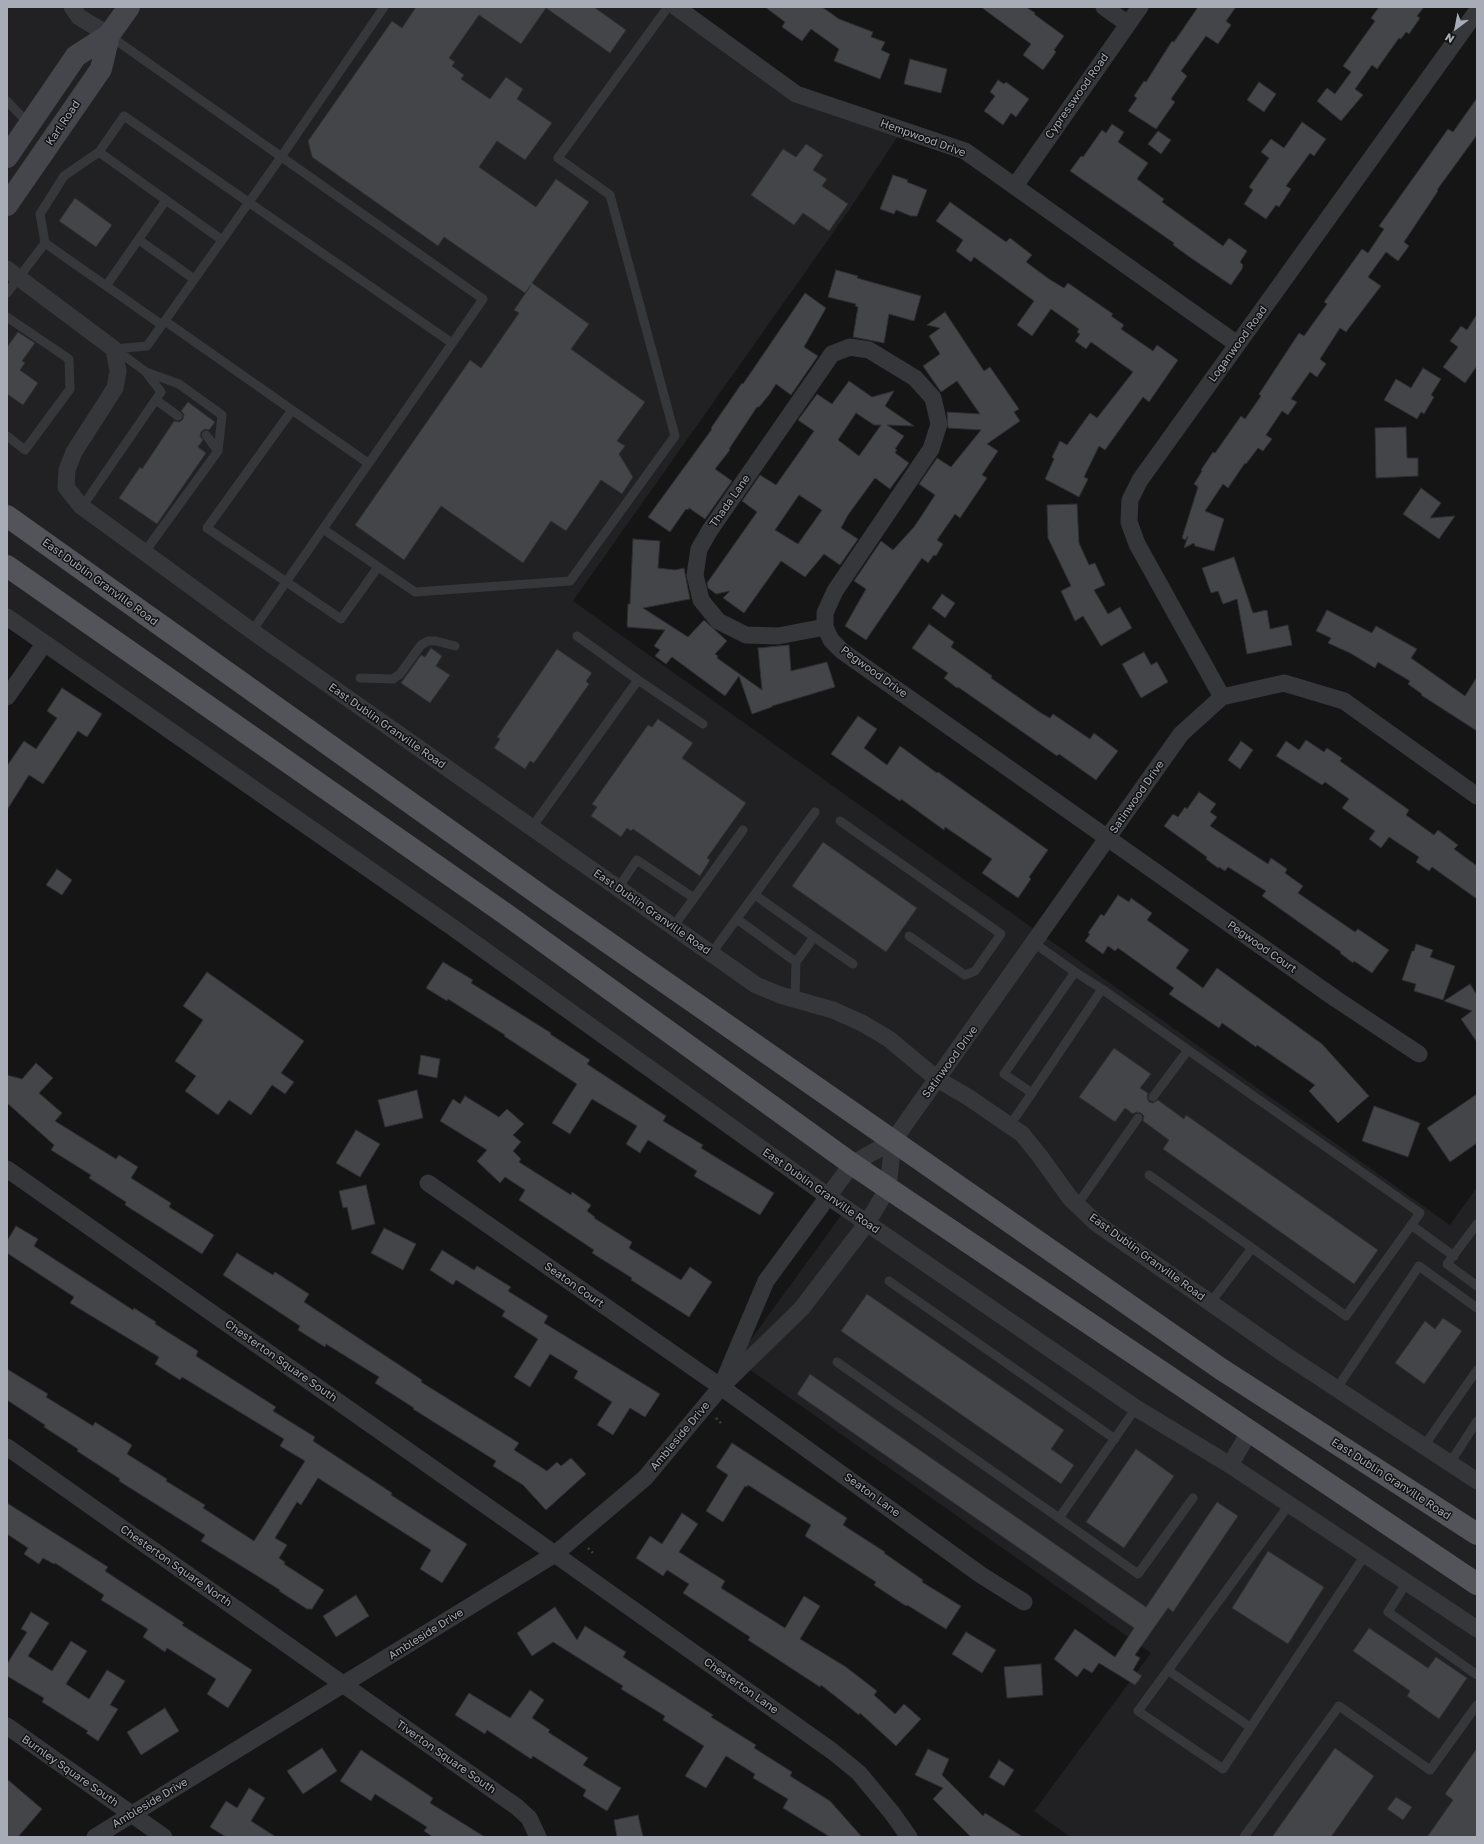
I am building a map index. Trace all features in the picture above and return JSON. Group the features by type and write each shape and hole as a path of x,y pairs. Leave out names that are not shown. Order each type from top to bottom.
{"main road":[{"name":"Karl Road","path":"7,157 76,56 109,35 129,7"},
{"name":"Karl Road","path":"7,205 101,69 109,35"},
{"name":"East Dublin Granville Road","path":"7,516 547,900 1221,1369 1477,1534"},
{"path":"7,566 507,915 852,1164 1477,1584"}],"street":[{"path":"72,7 79,17 109,35"},
{"name":"Hempwood Drive","path":"676,7 796,94 965,151 1237,344"},
{"path":"1104,7 1128,24"},
{"name":"Cypresswood Road","path":"1015,186 1140,7"},
{"name":"Loganwood Road","path":"1222,696 1137,544 1129,522 1130,500 1140,480 1477,12"},
{"path":"13,273 114,349"},
{"name":"Thada Lane","path":"850,347 869,350 915,378 933,398 939,424 931,449 835,591 825,613 825,627 778,636 746,635 718,621 701,600 695,575 699,549 710,530 832,354 850,347"},
{"name":"East Dublin Granville Road","path":"114,349 118,371 115,388 74,452 66,470 66,487 82,507 252,631 756,985 795,999 833,1010 862,1023 890,1039 937,1079 968,1097 1022,1134 1070,1198 1096,1223 1337,1388 1477,1481"},
{"name":"East Dublin Granville Road","path":"7,617 452,927 829,1197 1136,1408 1230,1465 1477,1629"},
{"name":"Pegwood Drive","path":"825,627 831,640 842,651 1107,838"},
{"path":"7,697 44,644"},
{"path":"1222,696 1284,683 1344,701 1477,796"},
{"name":"Satinwood Drive","path":"893,1141 1181,734 1222,696"},
{"name":"Pegwood Court","path":"1107,838 1336,999 1419,1054"},
{"name":"Ambleside Drive","path":"721,1387 766,1281 852,1164 893,1141"},
{"name":"Ambleside Drive","path":"95,1837 555,1554 645,1478 721,1387 802,1308 867,1223 888,1188 893,1141"},
{"name":"Chesterton Square South","path":"7,1169 555,1554"},
{"name":"Seaton Court","path":"428,1183 721,1387"},
{"name":"Seaton Lane","path":"721,1387 981,1575 1024,1602"},
{"path":"1230,1465 1250,1431"},
{"name":"Chesterton Square North","path":"7,1447 344,1685"},
{"name":"Chesterton Lane","path":"555,1554 837,1755 859,1773 909,1837"},
{"name":"Tiverton Square South","path":"344,1685 517,1808 528,1818 538,1837"},
{"name":"Burnley Square South","path":"7,1726 164,1837"}],"lane":[{"path":"114,349 147,346 281,157 384,7"},
{"path":"323,529 415,592 570,581 675,436 610,195 558,158 668,7"},
{"path":"109,35 483,299 252,631"},
{"path":"7,101 29,124"},
{"path":"368,463 292,410 106,286 45,243 40,214 64,176 99,152 124,116 452,343"},
{"path":"99,152 222,240"},
{"path":"106,286 166,200"},
{"path":"139,240 194,279"},
{"path":"7,293 13,273 45,243"},
{"path":"7,316 69,359 70,389 25,450 7,436"},
{"path":"114,349 146,372 179,384 222,415 218,451 144,553"},
{"path":"82,507 161,392 146,372"},
{"path":"156,400 178,416"},
{"path":"292,410 208,528 286,583 341,619 378,567"},
{"path":"206,435 218,451"},
{"path":"577,636 702,724"},
{"path":"360,678 394,679 400,674 421,645 428,641 436,641 455,646"},
{"path":"532,827 638,680"},
{"path":"711,954 815,812"},
{"path":"840,821 1001,934 975,971 965,975 909,936"},
{"path":"674,927 743,830"},
{"path":"618,888 637,860 694,898"},
{"path":"755,895 853,964"},
{"path":"736,919 796,962"},
{"path":"795,999 796,962 814,937"},
{"path":"1034,943 1102,989 1420,1213 1346,1316 1149,1175"},
{"path":"1032,1093 1004,1074 1075,972"},
{"path":"1010,1126 1102,989"},
{"path":"1153,1097 1188,1050"},
{"path":"1077,1205 1138,1118"},
{"path":"1477,1224 1447,1264 1477,1286"},
{"path":"1411,1225 1454,1256"},
{"path":"1211,1302 1252,1248"},
{"path":"1337,1388 1419,1266 1477,1308"},
{"path":"889,1281 1115,1438"},
{"path":"837,1362 1138,1574 1193,1498"},
{"path":"1424,1446 1477,1370"},
{"path":"1059,1518 1136,1408"},
{"path":"1450,1463 1477,1421"},
{"path":"1289,1505 1169,1671 1138,1711 1223,1769 1365,1555"},
{"path":"1407,1582 1388,1612 1477,1675"},
{"path":"1169,1671 1250,1727"},
{"path":"1244,1837 1339,1706 1430,1770 1477,1705"}],"path":[{"path":"715,1417 721,1422"},
{"path":"588,1548 593,1553"}],"shaded area":[{"path":"7,7 676,7 796,94 904,127 847,213 573,601 1450,1225 1477,1187 1477,1837 1070,1837 1034,1811 1151,1653 736,1360 850,1203 7,617"}],"building":[{"path":"416,7 594,7 626,30 610,53 546,8 521,44 479,15 449,58 455,62 452,66 464,75 461,79 490,99 506,77 523,89 517,99 552,123 525,160 497,141 479,167 536,207 556,179 589,202 532,283 589,324 571,349 645,402 617,441 625,446 619,454 633,477 622,494 601,480 566,531 551,521 523,563 441,506 404,560 355,525 470,360 481,368 519,313 514,310 531,285 525,293 444,237 438,246 312,157 308,141 392,21 402,28"},
{"path":"765,7 822,7 839,19 873,32 871,37 885,42 881,50 890,54 880,79 834,61 839,49 811,29 802,41 782,27 785,22"},
{"path":"981,7 1026,7 1064,36 1054,50 1056,52 1043,70 1023,55 1031,44"},
{"path":"1198,7 1236,7 1226,21 1231,25 1218,44 1206,36 1181,71 1187,76 1171,99 1175,102 1156,129 1128,111 1137,98 1134,96 1144,81 1146,82 1172,41 1174,42"},
{"path":"1379,7 1424,7 1417,16 1420,18 1409,34 1406,32 1401,39 1399,38 1377,69 1372,65 1355,89 1363,95 1341,121 1317,101 1327,88 1335,94 1351,72 1343,66 1375,21 1371,18"},
{"path":"910,59 947,69 941,93 904,84"},
{"path":"998,80 1004,84 1006,82 1029,99 1016,117 1011,113 1003,125 984,111 995,96 990,92"},
{"path":"1259,82 1276,94 1264,112 1247,100"},
{"path":"1477,98 1477,135 1437,190 1438,191 1404,242 1409,246 1398,261 1386,252 1368,277 1381,286 1346,332 1340,328 1320,359 1326,364 1317,377 1310,372 1291,399 1297,402 1288,415 1282,411 1266,435 1272,439 1263,451 1258,448 1246,464 1245,463 1228,488 1223,484 1205,511 1224,519 1214,551 1195,546 1194,543 1184,548 1188,536 1185,540 1182,538 1198,487 1194,484 1202,471 1201,470 1241,416 1245,419 1261,396 1259,394 1299,333 1304,336 1327,304 1324,302 1362,249 1368,253 1384,229 1379,226 1448,129 1453,132"},
{"path":"1302,122 1326,139 1314,156 1310,153 1286,186 1291,189 1279,207 1276,205 1266,219 1244,204 1253,190 1249,187 1269,158 1261,152 1271,139 1284,148"},
{"path":"1112,124 1124,132 1118,142 1148,163 1137,179 1164,199 1162,202 1223,246 1229,238 1247,251 1240,262 1243,265 1242,269 1231,285 1173,245 1174,243 1070,171 1081,156 1083,157 1102,130 1106,133"},
{"path":"1158,131 1171,140 1161,154 1148,144"},
{"path":"806,144 823,155 813,170 827,179 822,186 848,204 829,231 803,213 794,225 751,195 783,149 796,157"},
{"path":"893,175 908,180 907,182 927,190 917,216 911,216 896,210 894,214 880,209"},
{"path":"75,198 112,225 96,247 59,221"},
{"path":"950,202 1006,242 1010,238 1032,255 1026,262 1049,279 1064,288 1068,283 1113,314 1111,316 1124,325 1121,329 1153,351 1157,345 1178,360 1149,402 1143,397 1105,450 1099,446 1084,477 1088,479 1079,497 1045,479 1054,459 1052,457 1060,441 1067,445 1090,413 1097,418 1133,372 1091,342 1086,349 1075,341 1080,334 1077,332 1079,329 1051,309 1032,336 1017,325 1034,301 974,257 971,262 956,251 963,240 936,221"},
{"path":"836,270 858,276 857,278 921,296 914,321 889,314 884,343 853,337 858,307 855,306 856,304 828,297"},
{"path":"805,293 826,308 804,347 818,356 791,395 776,384 769,395 759,407 757,407 729,449 730,450 715,469 732,481 705,519 689,508 688,510 686,509 670,532 648,517 712,429 711,428"},
{"path":"945,312 984,371 990,367 1019,409 1014,412 1020,421 987,444 998,451 982,475 987,478 960,518 955,514 937,540 943,544 936,556 934,555 928,563 922,558 866,640 845,626 866,589 854,581 881,541 893,550 914,527 935,495 919,484 937,458 951,467 981,430 948,428 947,412 980,414 957,381 941,392 923,366 940,354 929,336 940,328 927,325"},
{"path":"1477,314 1477,366 1465,383 1443,367 1458,347 1450,341 1461,326 1467,330"},
{"path":"18,332 35,343 22,361 25,363 20,370 38,383 23,405 7,394 7,347"},
{"path":"1423,368 1441,379 1431,395 1434,397 1424,414 1421,412 1417,419 1384,400 1396,379 1411,388"},
{"path":"849,381 872,397 894,391 885,406 914,426 887,425 904,436 895,449 897,450 895,453 909,463 890,489 875,478 848,515 841,528 858,539 840,565 824,554 805,577 781,561 744,613 723,598 730,591 716,594 708,588 707,583 757,512 742,501 760,475 776,485 814,431 798,420 817,394 832,404","holes":["856,413 874,425 881,425 859,456 838,440","799,495 822,510 798,544 775,530"]},
{"path":"188,402 215,422 209,430 205,429 201,432 200,436 203,440 198,447 206,453 157,524 119,498 140,467 142,469 174,421 180,422 183,419 184,414 181,411"},
{"path":"1406,427 1407,458 1418,458 1418,476 1376,478 1375,428"},
{"path":"1421,488 1441,503 1430,518 1455,516 1439,539 1403,514"},
{"path":"1077,504 1079,543 1089,565 1095,563 1105,585 1094,590 1108,614 1120,607 1132,628 1101,646 1083,616 1075,621 1061,591 1071,586 1048,538 1047,505"},
{"path":"633,539 660,541 658,568 675,570 684,568 690,599 643,608 688,637 704,620 727,641 715,654 718,656 717,658 762,690 758,648 789,645 791,671 827,662 835,687 772,706 752,714 739,676 725,696 672,657 666,664 655,656 660,650 654,646 665,630 627,627 628,604 630,604"},
{"path":"1234,557 1253,613 1267,610 1270,629 1288,625 1292,645 1247,654 1237,599 1223,604 1218,591 1211,593 1202,568"},
{"path":"942,594 955,603 945,618 932,608"},
{"path":"1327,610 1372,633 1376,626 1417,649 1411,658 1465,696 1477,677 1477,731 1421,695 1422,694 1408,684 1410,681 1378,662 1375,668 1350,653 1328,643 1331,638 1316,631"},
{"path":"929,624 954,642 951,647 992,676 991,678 1041,713 1050,718 1053,714 1090,739 1094,733 1118,751 1096,780 1059,754 1057,756 944,678 948,673 912,648"},
{"path":"431,648 442,656 436,666 450,675 430,703 401,683 421,655 425,657"},
{"path":"557,649 592,673 586,681 589,684 534,763 530,761 525,769 494,748 500,739 497,737"},
{"path":"1144,652 1151,665 1157,662 1168,682 1141,698 1122,664"},
{"path":"62,688 102,714 87,737 78,731 43,784 29,775 7,810 7,766 24,741 36,749 57,718 47,711"},
{"path":"858,716 877,729 864,748 887,765 900,746 1048,850 1029,877 1031,879 1018,898 982,873 992,859 945,827 944,830 901,799 900,801 831,754"},
{"path":"658,719 693,743 682,758 746,803 707,858 710,860 700,876 633,829 631,831 627,828 621,837 591,816 597,807 592,804 648,725 652,727"},
{"path":"1306,740 1324,752 1327,748 1342,758 1340,761 1409,810 1406,815 1434,835 1438,830 1458,845 1454,849 1477,866 1477,899 1432,867 1429,871 1416,862 1419,857 1389,837 1381,848 1369,839 1375,831 1342,808 1349,799 1325,782 1322,785 1276,756 1286,741 1299,750"},
{"path":"1241,741 1253,750 1240,769 1228,760"},
{"path":"1199,792 1216,804 1210,812 1217,817 1210,826 1268,864 1271,858 1287,869 1285,873 1303,886 1298,893 1355,932 1358,929 1389,950 1372,973 1354,961 1353,963 1340,953 1341,952 1262,896 1266,891 1228,867 1225,871 1219,867 1218,868 1206,859 1207,857 1164,826 1173,814 1178,817 1185,807 1187,809"},
{"path":"823,842 917,908 886,952 792,886"},
{"path":"57,869 72,880 62,895 46,885"},
{"path":"1118,895 1129,902 1131,898 1152,913 1147,920 1189,950 1176,968 1203,988 1217,968 1322,1044 1369,1096 1338,1123 1309,1091 1315,1085 1222,1023 1219,1028 1169,994 1174,988 1118,948 1115,951 1108,946 1103,954 1085,941 1090,934 1088,933 1101,914 1104,916"},
{"path":"1416,944 1433,950 1430,957 1455,966 1443,1000 1414,991 1416,984 1402,980"},
{"path":"443,962 473,980 471,983 551,1033 550,1034 590,1060 587,1064 666,1116 663,1121 703,1145 701,1148 774,1193 760,1215 694,1176 697,1171 648,1140 640,1153 626,1144 637,1126 592,1099 570,1134 552,1123 577,1084 504,1036 505,1035 448,999 447,1001 426,988"},
{"path":"207,972 304,1041 281,1073 294,1082 285,1094 272,1085 251,1115 229,1100 218,1115 185,1091 196,1076 175,1061 203,1020 183,1006"},
{"path":"1470,984 1477,995 1477,1042 1461,1019 1472,1011 1444,1001"},
{"path":"1114,1048 1151,1074 1140,1088 1148,1093 1147,1097 1149,1102 1153,1103 1158,1100 1184,1119 1186,1115 1378,1250 1354,1284 1163,1149 1169,1140 1143,1121 1144,1116 1141,1113 1136,1112 1133,1114 1125,1108 1115,1122 1079,1097"},
{"path":"421,1055 440,1059 437,1078 418,1074"},
{"path":"36,1063 53,1078 39,1093 62,1113 55,1121 116,1159 119,1155 138,1167 131,1178 171,1203 169,1207 214,1235 202,1254 125,1205 126,1202 89,1178 91,1175 51,1150 54,1145 7,1103 7,1075 22,1079"},
{"path":"417,1090 423,1118 385,1127 378,1100"},
{"path":"1477,1094 1477,1143 1450,1162 1427,1128"},
{"path":"465,1096 499,1117 507,1109 524,1124 513,1135 521,1142 513,1151 521,1159 519,1162 571,1195 572,1192 591,1205 587,1211 595,1217 594,1218 632,1242 629,1248 681,1280 690,1267 712,1282 689,1317 631,1280 632,1278 592,1253 594,1250 519,1200 525,1190 505,1177 500,1183 477,1161 487,1150 440,1121 453,1099 460,1104"},
{"path":"1374,1106 1420,1123 1408,1157 1362,1141"},
{"path":"356,1130 380,1144 360,1177 336,1163"},
{"path":"366,1185 375,1224 352,1230 347,1207 343,1208 339,1191"},
{"path":"16,1226 38,1239 34,1246 133,1310 134,1308 156,1322 155,1324 198,1351 196,1356 276,1407 273,1411 315,1437 313,1441 392,1493 391,1495 467,1544 442,1583 420,1569 431,1550 318,1478 301,1505 297,1502 275,1538 287,1545 279,1558 285,1562 284,1564 324,1590 312,1609 307,1609 279,1591 280,1590 201,1541 205,1535 119,1481 120,1479 77,1451 78,1449 44,1427 45,1425 7,1400 7,1369 48,1394 46,1397 93,1426 95,1422 132,1445 127,1454 167,1479 166,1481 205,1505 203,1508 254,1541 305,1461 280,1446 284,1439 182,1377 180,1380 155,1364 159,1357 70,1303 74,1297 7,1253 7,1241"},
{"path":"384,1228 416,1244 403,1270 371,1253"},
{"path":"442,1250 474,1270 477,1266 511,1287 508,1291 548,1316 544,1323 660,1394 645,1417 630,1408 613,1435 597,1425 612,1402 574,1378 578,1371 550,1354 530,1387 514,1377 538,1339 502,1316 505,1311 456,1280 453,1285 430,1270"},
{"path":"237,1253 273,1275 275,1272 309,1294 304,1302 422,1380 421,1382 519,1443 514,1450 547,1471 557,1462 561,1466 571,1458 586,1474 546,1510 523,1485 493,1466 496,1461 413,1409 414,1408 375,1383 379,1377 326,1344 325,1347 298,1330 300,1326 223,1275"},
{"path":"867,1294 1064,1430 1051,1449 1074,1465 1061,1484 841,1331"},
{"path":"1443,1318 1462,1331 1424,1384 1395,1363 1425,1321 1435,1329"},
{"path":"810,1374 1146,1607 1217,1502 1238,1516 1173,1612 1168,1608 1135,1655 1140,1658 1133,1670 1142,1676 1135,1685 1099,1663 1092,1673 1084,1668 1077,1677 1054,1659 1075,1629 1115,1657 1134,1628 797,1394"},
{"path":"732,1443 847,1518 843,1525 885,1552 884,1553 923,1580 922,1582 961,1606 946,1629 907,1605 906,1606 874,1585 876,1582 805,1536 811,1525 748,1485 747,1487 745,1486 723,1522 706,1511 728,1475 716,1467"},
{"path":"1136,1449 1174,1476 1124,1548 1086,1522"},
{"path":"7,1503 108,1567 105,1571 184,1623 182,1625 252,1670 228,1708 207,1694 216,1679 167,1648 165,1652 143,1637 148,1629 101,1600 104,1595 55,1563 54,1564 43,1558 39,1564 24,1554 28,1548 7,1534"},
{"path":"682,1513 698,1524 679,1552 725,1581 721,1588 785,1628 804,1596 820,1606 800,1639 846,1667 877,1691 874,1695 895,1714 904,1704 921,1719 896,1746 860,1713 859,1715 821,1685 820,1687 748,1640 750,1637 683,1593 689,1584 667,1570 663,1576 636,1558 650,1536 662,1544"},
{"path":"1268,1551 1324,1587 1288,1644 1232,1608"},
{"path":"356,1595 369,1616 336,1637 323,1616"},
{"path":"555,1607 577,1640 585,1626 626,1652 623,1657 713,1715 711,1717 756,1745 754,1748 792,1772 790,1776 830,1801 862,1837 830,1837 783,1808 788,1799 753,1778 755,1774 726,1756 706,1788 685,1776 704,1746 663,1720 665,1716 621,1689 623,1686 553,1642 532,1656 517,1633"},
{"path":"31,1612 49,1623 28,1656 52,1671 71,1641 87,1651 66,1684 89,1699 107,1670 125,1681 110,1705 118,1709 98,1741 86,1733 88,1731 42,1702 44,1698 7,1676 7,1664 27,1632 21,1629"},
{"path":"1369,1628 1428,1668 1436,1657 1467,1678 1439,1719 1407,1696 1410,1691 1353,1651"},
{"path":"966,1632 996,1650 982,1673 952,1654"},
{"path":"1041,1664 1043,1695 1007,1698 1004,1667"},
{"path":"530,1690 544,1700 532,1718 550,1730 548,1732 588,1758 583,1765 621,1788 607,1811 583,1796 586,1790 533,1756 531,1759 487,1730 485,1734 455,1715 469,1693 510,1718"},
{"path":"165,1708 179,1731 141,1755 127,1732"},
{"path":"322,1748 337,1771 303,1794 287,1771"},
{"path":"1335,1748 1374,1776 1331,1837 1272,1837"},
{"path":"1477,1748 1477,1837 1427,1837 1453,1800 1445,1794"},
{"path":"928,1749 949,1759 942,1775 983,1816 985,1813 1023,1837 971,1837 933,1799 943,1788 915,1775"},
{"path":"361,1750 433,1798 430,1803 485,1837 433,1837 424,1831 427,1827 375,1794 371,1801 340,1781"},
{"path":"999,1760 1014,1770 1004,1786 989,1777"},
{"path":"7,1779 42,1809 18,1837 7,1837"},
{"path":"249,1788 265,1798 251,1821 276,1837 226,1837 210,1827 226,1801 237,1808"},
{"path":"1396,1797 1412,1807 1403,1820 1387,1809"},
{"path":"638,1815 643,1837 617,1837 614,1820"}]}
